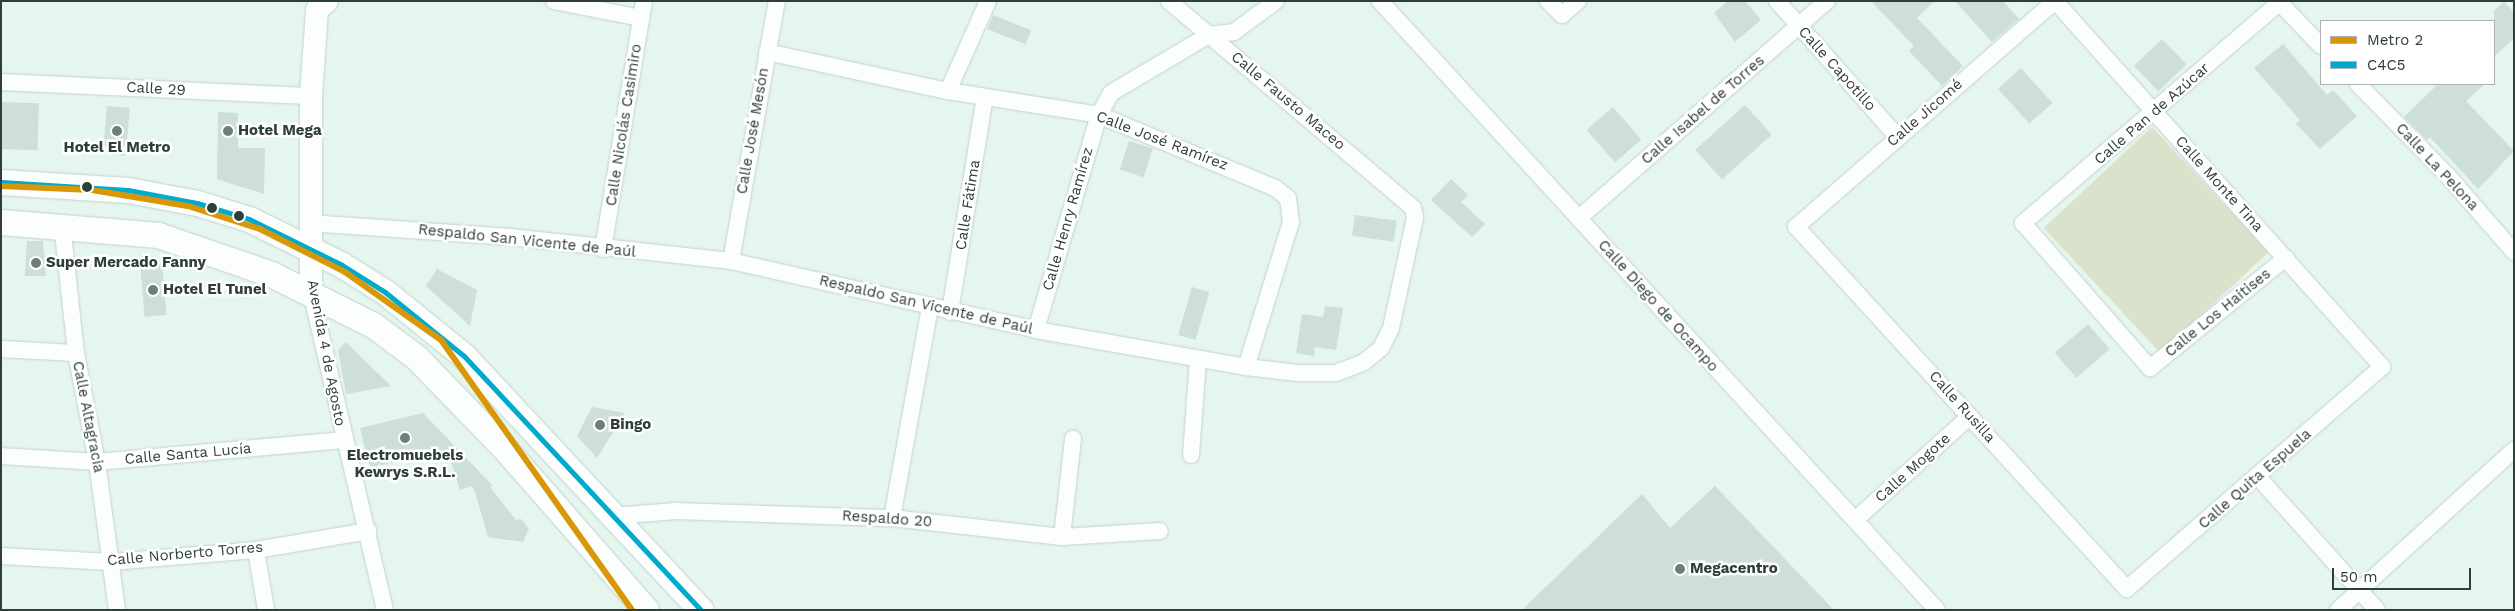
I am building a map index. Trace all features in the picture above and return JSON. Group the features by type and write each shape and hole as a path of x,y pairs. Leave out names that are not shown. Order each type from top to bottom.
{"main road":[{"name":"Avenida 4 de Agosto","path":"311,292 309,234 311,96 320,4"},
{"path":"1,182 128,190 197,203 249,219 309,234 464,356 701,610"},
{"path":"1,222 62,224 158,235 271,274 311,292 373,325 416,357 507,451 646,610"}],"street":[{"path":"554,1 641,18"},
{"name":"Calle Nicolás Casimiro","path":"603,248 644,1"},
{"name":"Calle José Mesón","path":"731,261 777,1"},
{"path":"948,91 988,1"},
{"name":"Calle Fausto Maceo","path":"1169,1 1407,201"},
{"name":"Calle Henry Ramírez","path":"1036,330 1098,115 1110,93 1209,36 1234,32 1276,1"},
{"name":"Calle Diego de Ocampo","path":"1380,1 1937,610"},
{"path":"1548,1 1562,16 1578,1"},
{"name":"Calle Capotillo","path":"1776,1 1897,136"},
{"name":"Calle Isabel de Torres","path":"1579,218 1827,1"},
{"name":"Calle Monte Tina","path":"2055,1 2382,367"},
{"name":"Calle Jicomé","path":"1796,227 1897,136 2055,1"},
{"path":"2278,2 2320,45"},
{"name":"Calle Pan de Azúcar","path":"2150,368 2023,223 2155,112 2278,2"},
{"name":"Calle José Ramírez","path":"767,52 948,91 1098,115 1249,175 1288,198 1291,222 1246,367"},
{"name":"Calle 29","path":"1,82 311,96"},
{"name":"Calle La Pelona","path":"2359,85 2449,177 2514,252"},
{"name":"Calle Fátima","path":"950,312 985,97"},
{"name":"Respaldo San Vicente de Paúl","path":"309,234 511,237 731,261 950,312 1198,360 1298,374 1336,373 1364,362 1382,348 1391,328 1415,218 1407,201"},
{"name":"Calle Altagracia","path":"62,224 76,353 97,462 117,610"},
{"name":"Calle Rusilla","path":"1796,227 2127,589"},
{"name":"Calle Los Haitises","path":"2150,368 2286,258"},
{"name":"Avenida 4 de Agosto","path":"311,292 385,610"},
{"path":"892,518 930,307"},
{"path":"1,349 76,353"},
{"path":"1191,455 1198,360"},
{"name":"Calle Quita Espuela","path":"2127,589 2258,477 2382,367"},
{"name":"Calle Mogote","path":"1855,520 1970,416"},
{"path":"1062,537 1073,438"},
{"name":"Calle Santa Lucía","path":"1,456 97,462 344,440"},
{"path":"2338,610 2514,450"},
{"path":"2258,477 2377,610"},
{"name":"Respaldo 20","path":"614,516 676,511 892,518 1062,537 1160,531"},
{"name":"Calle Norberto Torres","path":"1,556 111,562 256,550 368,531"},
{"path":"256,550 266,610"}],"green space":[{"path":"2152,127 2269,252 2160,353 2044,228"}],"building":[{"path":"1728,1 1745,1 1761,20 1735,42 1714,13"},
{"path":"1871,1 1934,1 1917,18 1963,66 1942,86 1909,51 1914,46"},
{"path":"1955,1 2003,1 2019,19 1992,42"},
{"path":"2504,2 2514,12 2514,38 2495,56 2495,20 2494,11"},
{"path":"993,15 1031,30 1025,44 987,29"},
{"path":"2162,39 2186,64 2158,91 2134,66"},
{"path":"2283,44 2327,95 2333,90 2357,116 2320,149 2296,124 2300,120 2254,68"},
{"path":"2021,68 2052,103 2029,124 1998,89"},
{"path":"2437,85 2484,85 2466,101 2514,151 2478,189 2430,137 2427,140 2404,117"},
{"path":"1,102 39,103 37,150 1,149"},
{"path":"1745,105 1772,135 1722,180 1695,150"},
{"name":"Hotel El Metro","path":"107,106 130,108 126,156 103,154"},
{"path":"1613,107 1641,139 1615,162 1587,130"},
{"path":"218,112 238,113 238,148 265,148 264,194 217,179"},
{"path":"1129,141 1153,149 1144,177 1120,170"},
{"path":"1451,179 1468,195 1461,202 1485,224 1472,237 1431,200"},
{"path":"1355,215 1397,221 1394,242 1352,236"},
{"name":"Super Mercado Fanny","path":"27,241 43,241 46,276 25,276"},
{"name":"Hotel El Tunel","path":"162,263 167,315 145,317 140,265"},
{"path":"437,269 477,290 470,326 426,286"},
{"path":"1192,287 1209,292 1196,340 1178,335"},
{"path":"1325,306 1343,308 1336,350 1315,347 1314,356 1296,353 1302,314 1323,317"},
{"path":"2088,324 2110,349 2076,378 2055,353"},
{"path":"346,342 391,386 346,394 338,350"},
{"name":"Bingo","path":"592,407 625,413 597,458 577,436"},
{"path":"423,413 493,486 490,487 516,520 521,519 529,529 523,542 488,537 475,492 472,486 460,490 447,450 370,468 360,428"},
{"name":"Megacentro","path":"1715,486 1834,610 1522,610 1642,494 1670,528"}],"metro line":[{"name":"2","path":"1,186 92,190 188,206 260,229 345,272 441,340 632,610"}],"transit line":[{"name":"C4C5","path":"1,182 128,190 197,203 249,219 342,265 385,292 464,356 701,610"}],"place":[{"name":"Hotel El Metro","path":"117,131"},
{"name":"Hotel Mega","path":"228,131"},
{"name":"Super Mercado Fanny","path":"36,263"},
{"name":"Hotel El Tunel","path":"153,290"},
{"name":"Bingo","path":"600,425"},
{"name":"Electromuebels Kewrys S.R.L.","path":"405,438"},
{"name":"Megacentro","path":"1680,569"}]}
